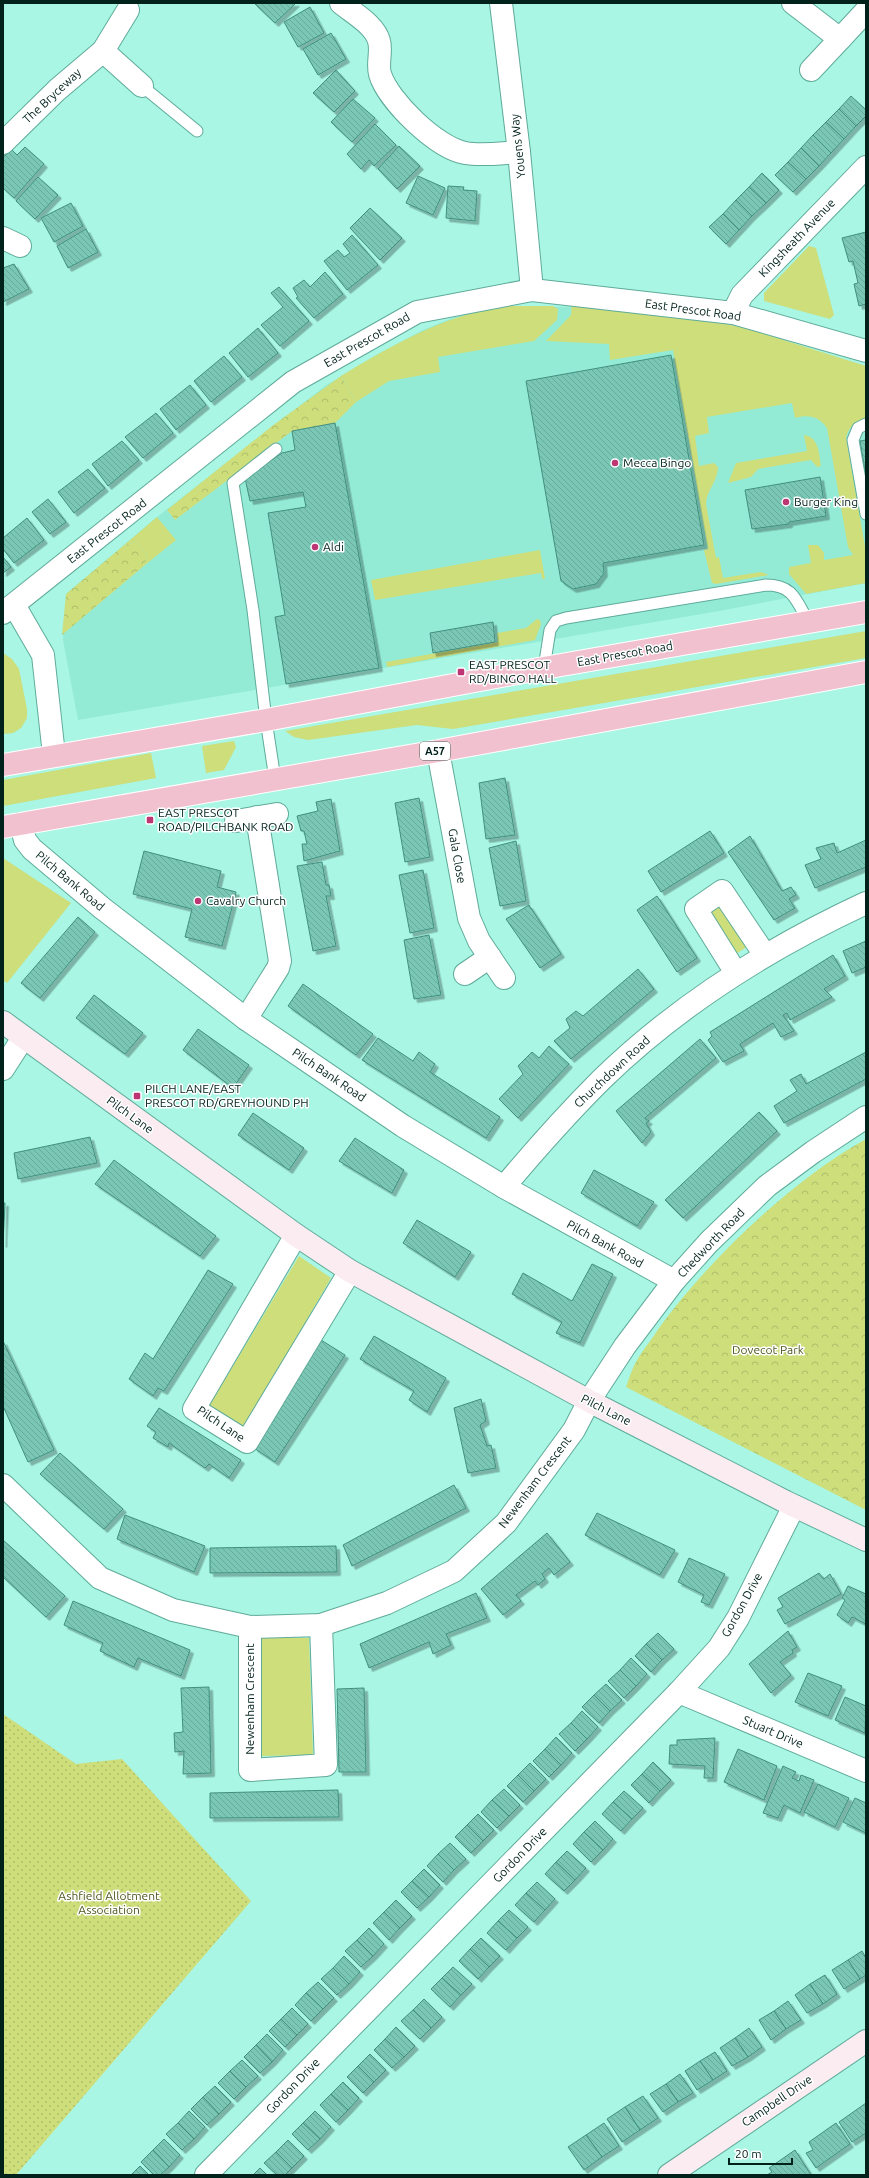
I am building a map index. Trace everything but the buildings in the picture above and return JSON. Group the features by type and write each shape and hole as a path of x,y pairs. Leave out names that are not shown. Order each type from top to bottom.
{"highway":[{"name":"East Prescot Road","path":"3,765 54,755 266,720 544,668 866,612"},
{"name":"A57","path":"12,825 438,751 866,672"}],"street":[{"path":"341,3 374,32 379,41 380,73 386,87 425,131 441,143 464,153 519,152"},
{"name":"Youens Way","path":"501,3 519,152 532,290"},
{"path":"793,3 833,33"},
{"name":"The Bryceway","path":"3,143 56,90 102,51 128,10"},
{"path":"811,70 833,33 866,11"},
{"path":"102,51 142,86"},
{"name":"Kingsheath Avenue","path":"733,313 742,295 866,167"},
{"name":"East Prescot Road","path":"54,755 43,655 8,609 293,382 417,312 532,290 733,313 866,351"},
{"name":"Gala Close","path":"438,751 465,906 474,931 504,978"},
{"path":"246,1019 278,968 280,961 256,817"},
{"name":"Pilch Bank Road","path":"12,825 32,849 102,908 246,1019 403,1126 504,1187 674,1281"},
{"path":"736,973 696,909 722,891 765,955"},
{"name":"Churchdown Road","path":"504,1187 544,1140 602,1079 646,1039 736,973 765,955 801,934 866,903"},
{"path":"465,974 490,957"},
{"name":"Pilch Lane","path":"3,1022 22,1038 296,1235 350,1271 589,1401 794,1506 866,1540"},
{"path":"3,1069 22,1038"},
{"name":"Chedworth Road","path":"589,1401 625,1346 674,1281 709,1242 767,1186 813,1152 866,1118"},
{"name":"Pilch Lane","path":"296,1235 194,1409 247,1442 350,1271"},
{"name":"Newenham Crescent","path":"3,1485 100,1578 173,1610 250,1627 321,1625 387,1603 454,1571 506,1523 574,1430 589,1401"},
{"name":"Gordon Drive","path":"206,2175 679,1692 719,1648 738,1618 794,1506"},
{"name":"Newenham Crescent","path":"250,1627 250,1770 326,1766 321,1625"},
{"name":"Stuart Drive","path":"679,1692 866,1771"},
{"name":"Campbell Drive","path":"669,2175 866,2041"}],"lane":[{"path":"142,86 197,131"},
{"path":"866,424 858,428 853,440 866,514"},
{"path":"276,449 233,482 259,647 266,720 276,779"},
{"path":"544,668 550,630 556,621 566,618 766,585 778,585 791,592 808,621"}],"shaded area":[{"path":"501,306 580,307 866,370 866,583 719,611 78,720 63,640 66,594 157,517 325,386 378,354 423,330 455,317"}],"green space":[{"path":"809,246 816,248 834,315 830,319 764,301 764,293"},
{"path":"572,299 701,318 752,330 866,366 866,420 853,425 846,438 866,552 866,583 806,594 789,574 789,567 811,563 808,545 818,545 824,553 824,560 853,555 848,547 827,428 824,424 813,417 804,416 795,418 792,403 707,417 709,433 695,436 699,466 714,463 718,467 706,504 716,558 719,557 723,578 761,572 769,575 716,584 712,583 704,550 708,549 673,350 610,360 609,344 546,341 571,315"},
{"path":"501,306 553,306 558,309 557,320 534,341 438,357 440,372 389,381 356,402 341,376 398,343 438,325 458,317"},
{"path":"341,376 356,402 335,423 292,431 175,520 167,510 272,426"},
{"path":"804,435 813,439 819,451 821,466 817,467 811,460 758,469 751,477 728,483 736,463 807,451"},
{"path":"157,517 176,540 145,565 147,556 136,542 123,546"},
{"path":"136,542 147,556 145,565 62,635 66,594 123,546"},
{"path":"540,550 545,579 542,579 541,573 375,600 371,580"},
{"path":"537,619 540,620 541,624 535,640 387,667 386,662 498,642 497,633 526,628"},
{"path":"866,631 866,658 453,729 417,725 308,740 294,737 285,731"},
{"path":"3,653 12,659 19,669 27,709 27,718 21,728 13,733 3,734"},
{"path":"234,741 236,747 224,770 206,773 202,746"},
{"path":"151,753 156,778 3,806 3,780"},
{"path":"3,858 71,903 7,983 3,980"},
{"path":"718,905 753,943 731,957 710,911"},
{"name":"Dovecot Park","path":"866,1139 866,1510 626,1387 632,1369 657,1331 677,1305 725,1251 752,1224 780,1200 838,1156"},
{"path":"299,1256 331,1278 244,1428 209,1406"},
{"path":"260,1638 309,1638 313,1755 262,1756"},
{"name":"Ashfield Allotment Association","path":"3,1714 76,1764 122,1759 251,1901 16,2175 3,2175"}],"place":[{"name":"Mecca Bingo","path":"615,463"},
{"name":"Burger King","path":"786,502"},
{"name":"Aldi","path":"315,547"},
{"name":"EAST PRESCOT RD/BINGO HALL","path":"461,672"},
{"name":"EAST PRESCOT ROAD/PILCHBANK ROAD","path":"150,820"},
{"name":"Cavalry Church","path":"198,901"},
{"name":"PILCH LANE/EAST PRESCOT RD/GREYHOUND PH","path":"137,1096"}]}
